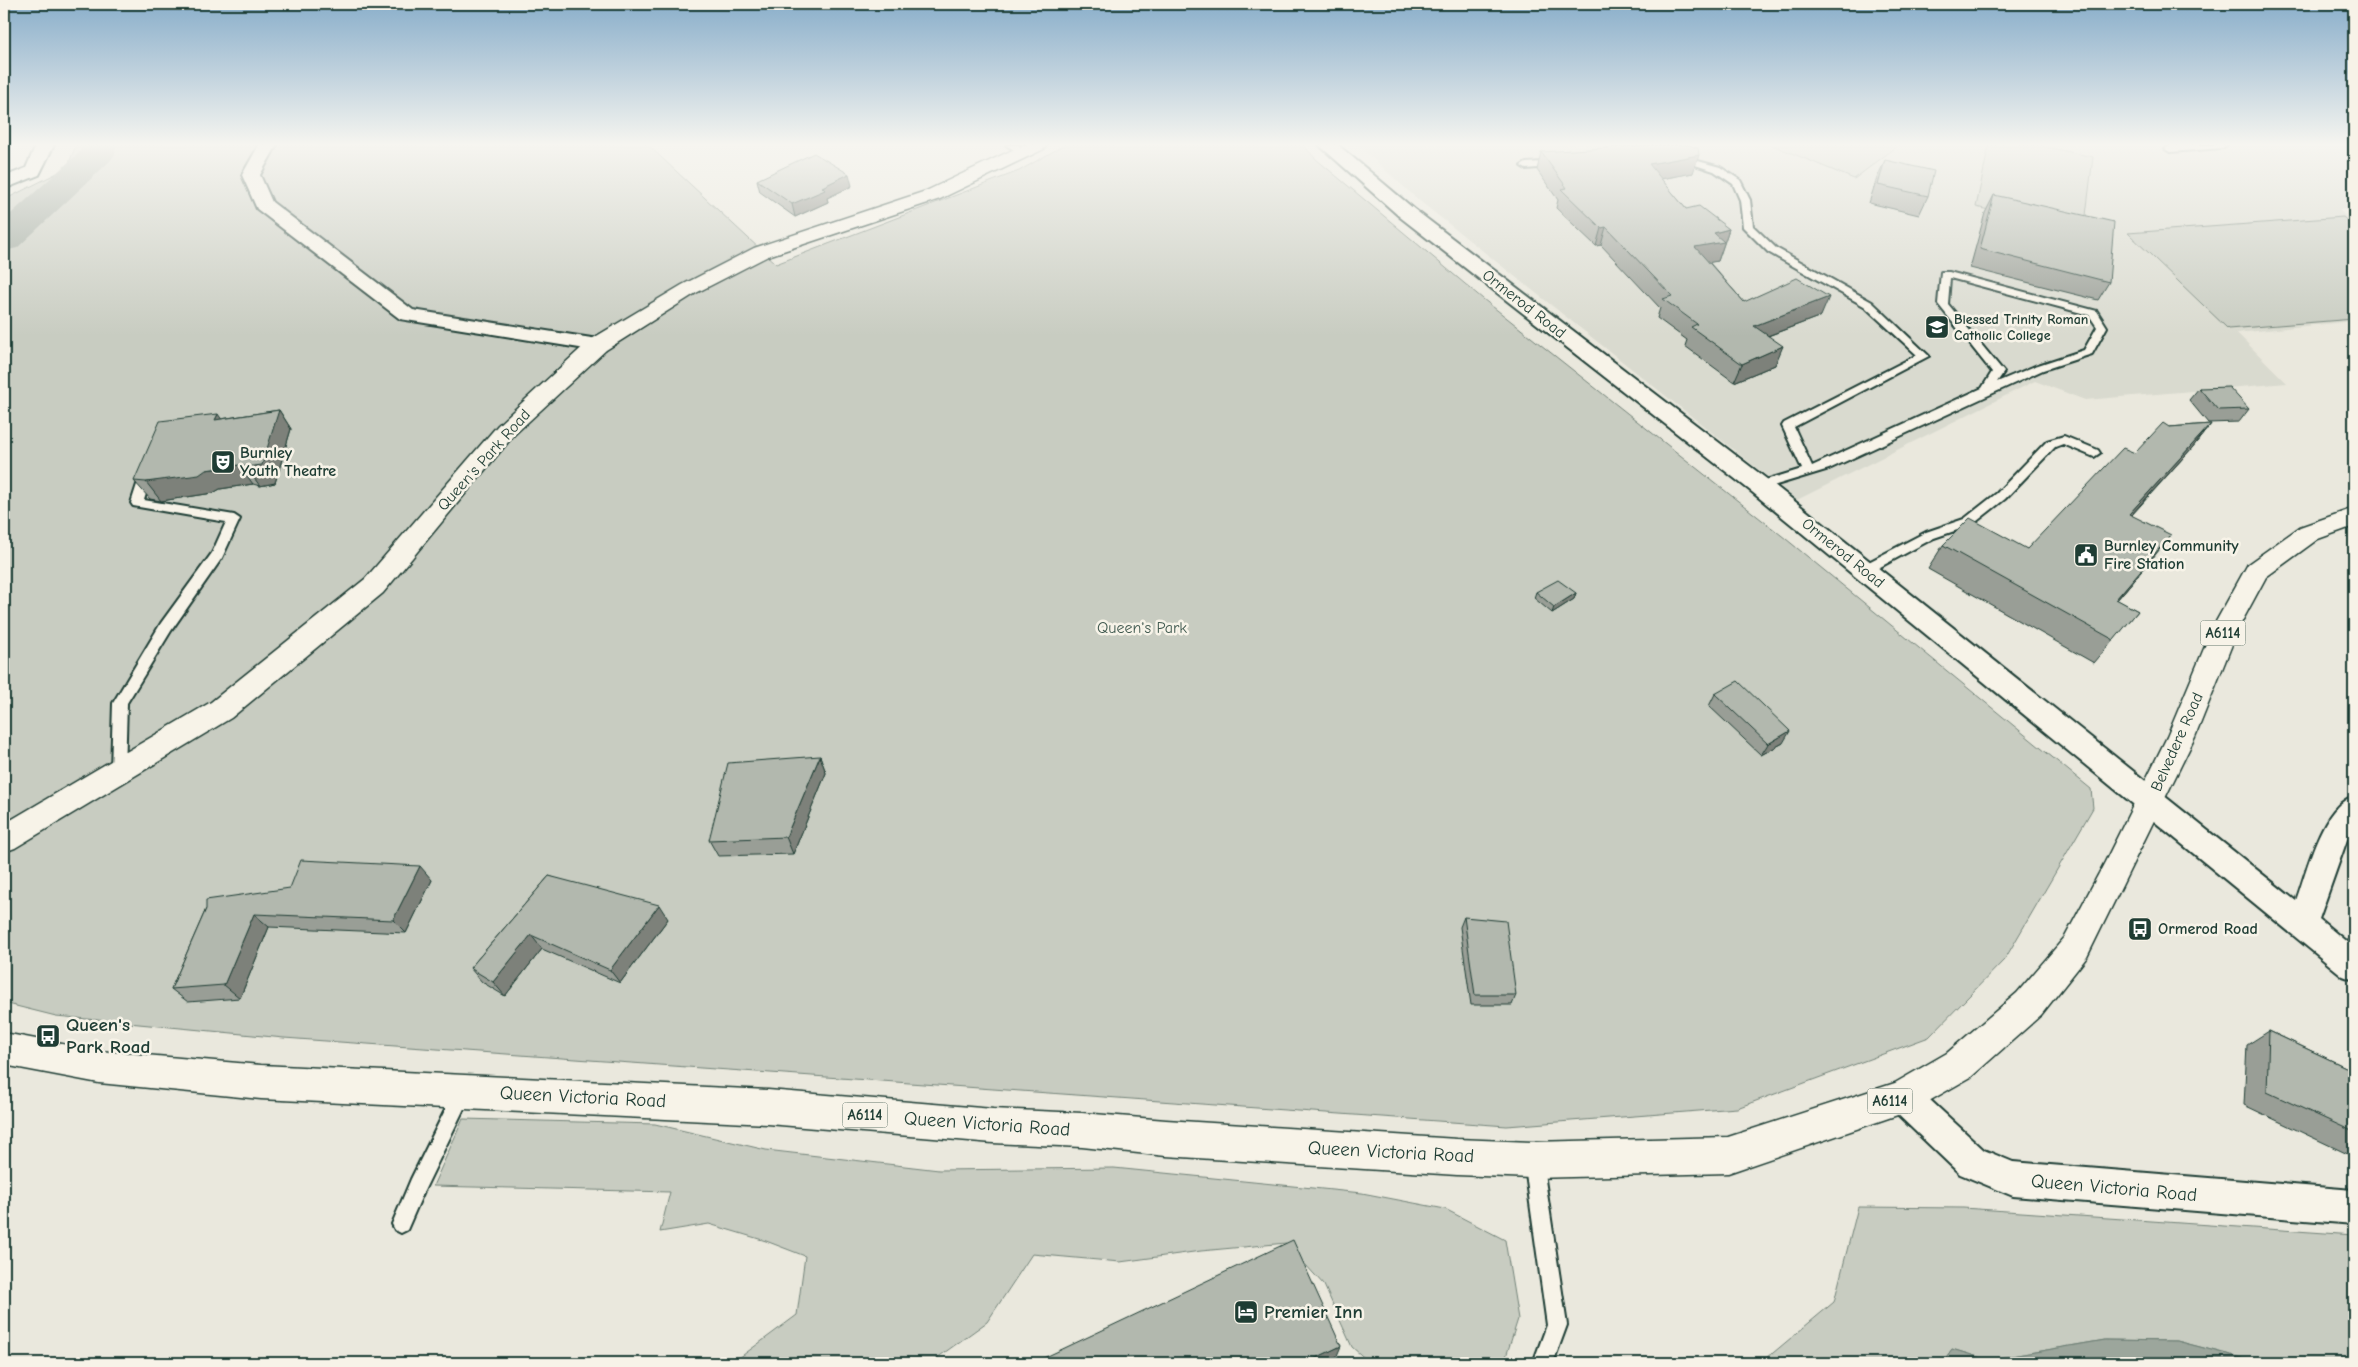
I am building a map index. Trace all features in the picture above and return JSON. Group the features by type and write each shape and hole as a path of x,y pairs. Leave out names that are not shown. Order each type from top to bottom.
{"main road":[{"name":"Queen's Park Road","path":"4,839 221,710 374,586 506,430 598,346 689,289 761,252 893,209"},
{"name":"Belvedere Road","path":"2029,1004 2076,947 2121,862 2181,737 2226,626 2257,571 2309,533 2354,517"},
{"name":"Queen Victoria Road","path":"4,1049 99,1067 261,1082 768,1107 1166,1138 1533,1160 1728,1155 1903,1096 1959,1065 2029,1004"}],"street":[{"path":"269,209 407,315 598,346"},
{"name":"Ormerod Road","path":"1403,209 1760,486 2354,966"},
{"path":"2302,924 2337,828 2353,812"},
{"name":"Queen Victoria Road","path":"1903,1096 1972,1162 2013,1179 2354,1207"}],"lane":[{"path":"1746,209 1748,227 1772,250 1868,304 1924,356 1788,426 1809,471"},
{"path":"1760,486 1825,466 2039,368 2088,352 2102,327 2093,312 1945,274 1943,304 1998,372 1986,391"},
{"path":"1864,570 1930,535 1968,522 2001,496 2051,444 2064,440 2094,453"},
{"path":"118,772 120,703 166,627 218,555 234,519 137,503 150,461"},
{"path":"401,1224 417,1185 464,1091"},
{"path":"1533,1160 1556,1325 1543,1363"}],"shaded area":[{"name":"Blessed Trinity Roman Catholic College","path":"1430,209 2348,209 2339,210 2354,223 2354,321 2237,333 2287,383 2085,400 2035,381 1797,500"},
{"path":"2105,1340 2177,1341 2261,1363 1942,1363 1952,1349 1988,1360"}],"green space":[{"name":"Queen's Park","path":"4,209 717,209 776,264 920,209 1375,209 1483,299 1786,539 2091,789 2093,808 2005,959 1929,1037 1737,1108 1507,1126 284,1038 56,1016 4,1003"},
{"path":"1984,209 2087,209 2084,232"},
{"path":"2343,217 2354,226 2354,319 2228,329 2128,233"},
{"path":"463,1119 655,1124 766,1150 939,1170 1114,1168 1362,1193 1445,1209 1505,1240 1518,1319 1504,1363 1370,1363 1352,1347 1324,1285 1286,1243 1201,1251 1120,1262 1032,1254 987,1322 930,1363 738,1363 739,1358 797,1315 805,1256 766,1241 709,1224 660,1232 670,1192 433,1186"},
{"path":"1858,1207 1963,1208 2354,1235 2354,1363 2261,1363 2177,1341 2105,1340 1988,1360 1952,1349 1942,1363 1761,1363 1834,1302"}],"building":[{"path":"1581,209 1703,209 1729,229 1714,233 1724,242 1695,247 1744,302 1797,278 1829,297 1754,326 1783,346 1742,364 1691,327 1697,324 1663,299 1672,296 1606,227 1601,228"},
{"path":"1990,209 2055,209 2114,222 2109,282 1980,249"},
{"path":"2229,387 2249,409 2218,410 2199,388"},
{"path":"279,410 262,465 246,467 239,465 206,470 199,475 146,482 134,481 160,421 218,414 215,420"},
{"name":"Burnley Community Fire Station","path":"2163,423 2169,427 2211,424 2129,514 2171,535 2116,599 2138,611 2114,640 1943,545 1970,518 2027,549 2123,448 2135,453"},
{"path":"1558,580 1576,593 1554,607 1536,592"},
{"path":"1738,681 1790,731 1768,744 1715,694"},
{"path":"820,756 786,837 709,840 728,763"},
{"path":"301,860 420,866 393,920 254,914 224,985 171,989 206,909 206,900 290,888"},
{"path":"549,876 659,905 610,970 531,935 493,982 470,968"},
{"path":"1464,917 1506,921 1516,995 1475,995"},
{"path":"2269,1031 2354,1071 2354,1132 2267,1092"},
{"name":"Premier Inn","path":"1293,1240 1341,1346 1305,1363 1033,1363"}],"waterway":[{"path":"4,240 38,209"}],"place":[{"name":"Blessed Trinity Roman Catholic College","path":"1937,327"},
{"name":"Burnley Youth Theatre","path":"223,462"},
{"name":"Burnley Community Fire Station","path":"2086,555"},
{"name":"Ormerod Road","path":"2140,929"},
{"name":"Queen's Park Road","path":"48,1036"},
{"name":"Premier Inn","path":"1246,1312"}]}
